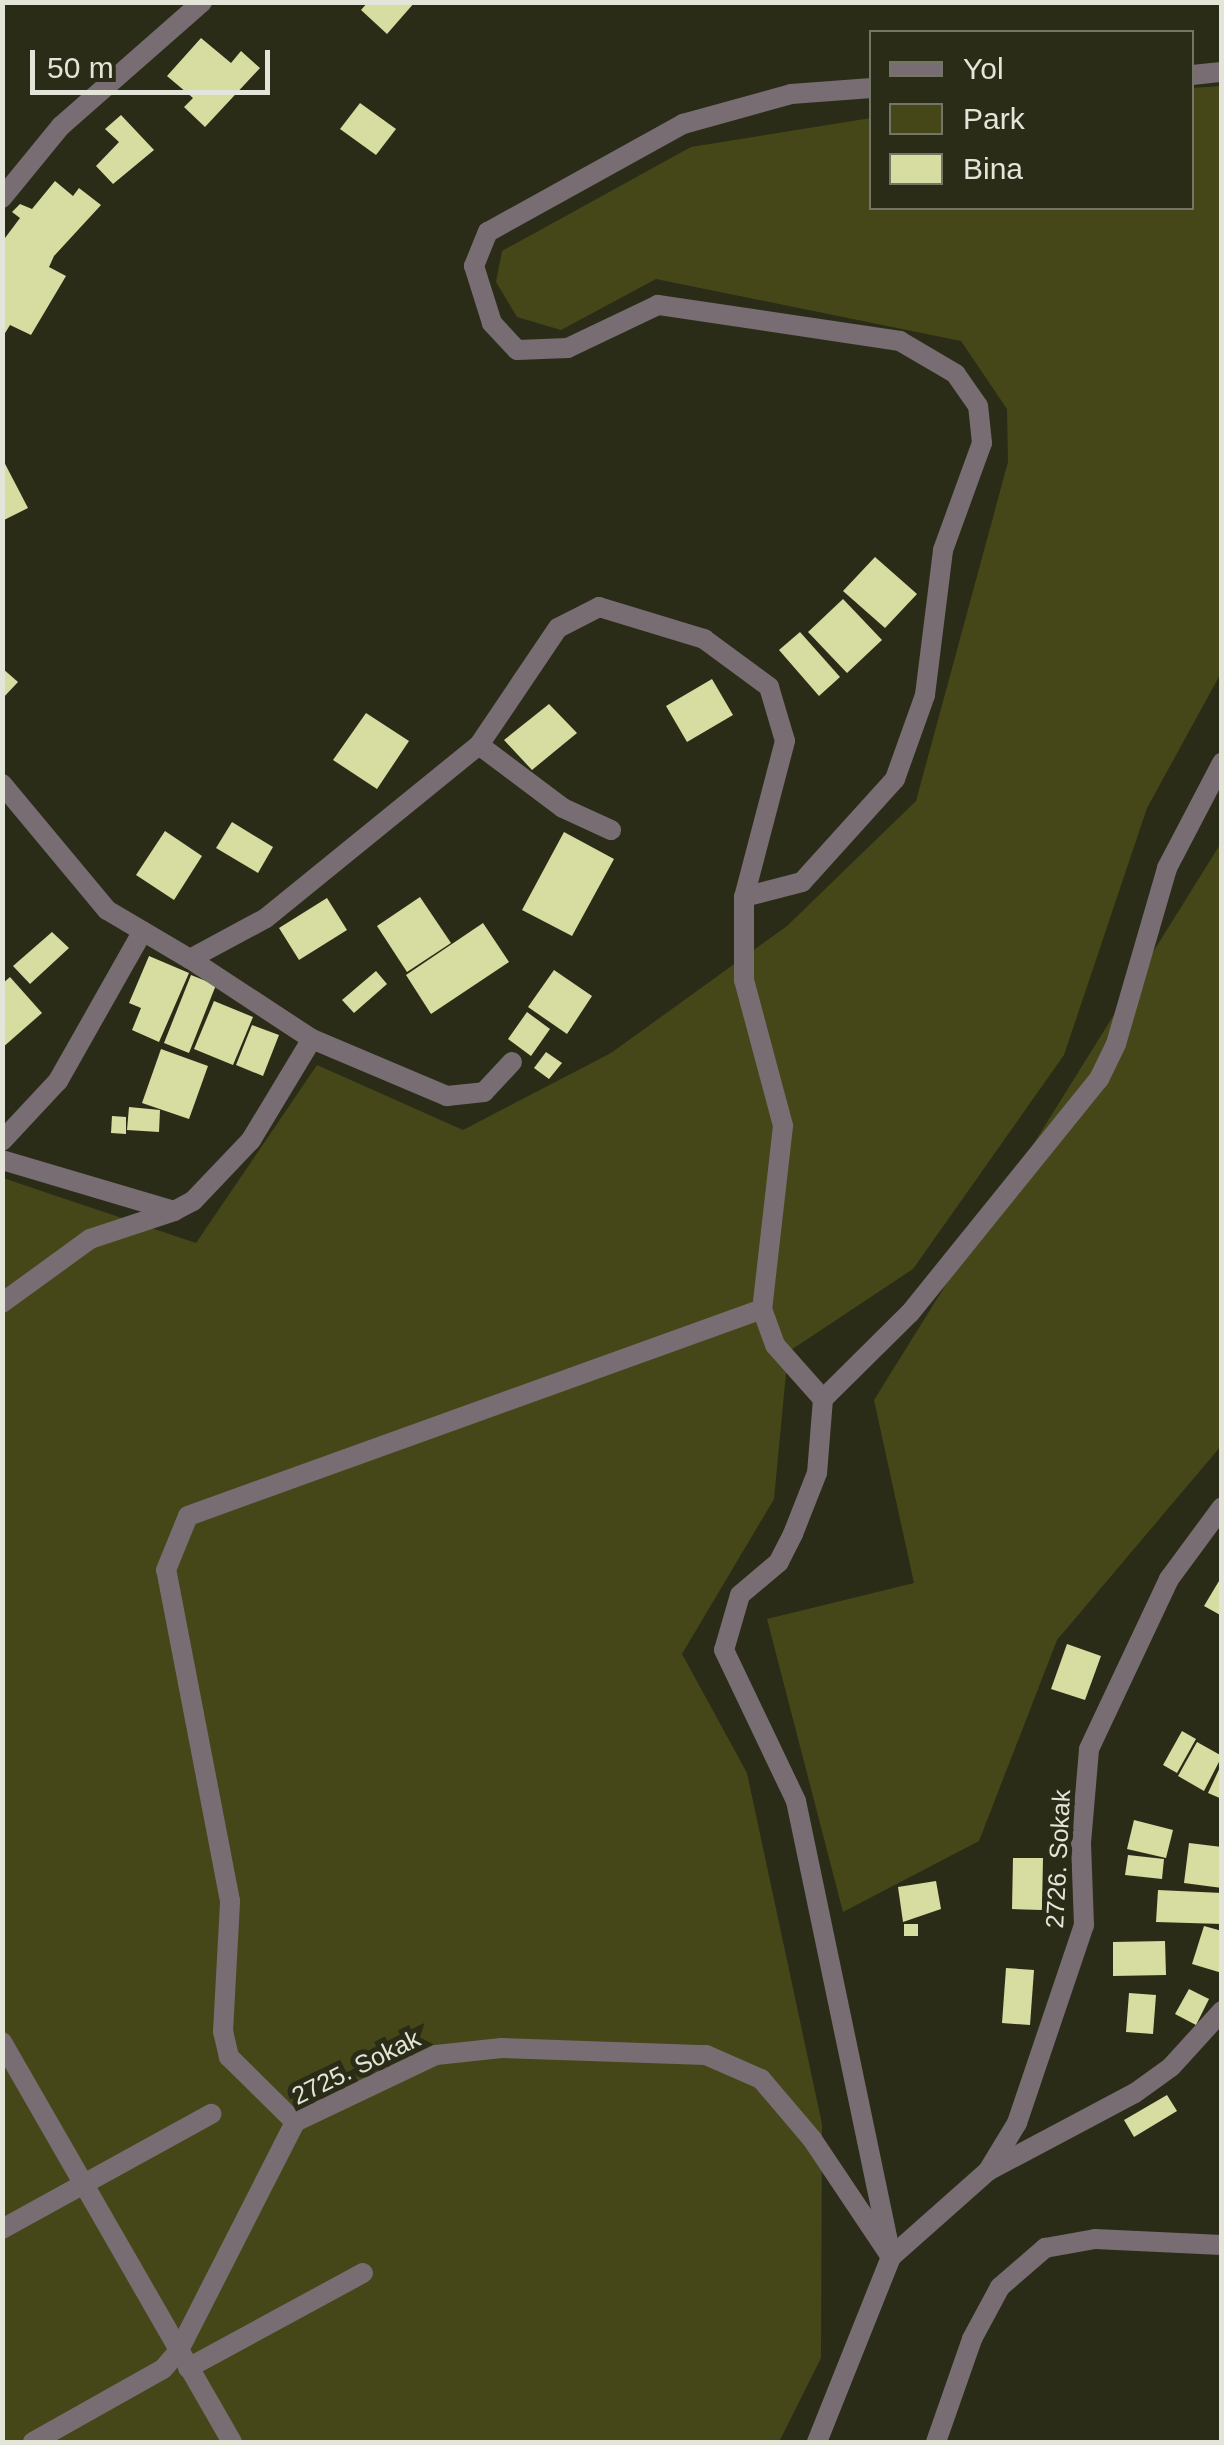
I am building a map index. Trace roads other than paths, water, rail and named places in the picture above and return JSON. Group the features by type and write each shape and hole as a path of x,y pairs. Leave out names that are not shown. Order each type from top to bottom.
{"street":[{"path":"2,198 62,126 192,7"},
{"path":"1194,76 1222,72"},
{"path":"744,898 802,882 895,779 924,695 944,550 982,443 978,406 956,374 900,341 658,305 568,348 517,350 492,323 474,266 488,232 683,124 791,94 869,88"},
{"path":"190,958 266,918 479,745 558,628 598,606 704,639 769,687 786,740 744,898 744,980 784,1126 762,1309 776,1345 823,1399"},
{"path":"479,745 563,808 611,830"},
{"path":"891,2257 796,1801 724,1650 740,1594 779,1562 800,1519 817,1473 823,1399 910,1313 1098,1079 1116,1044 1167,868 1222,763"},
{"path":"2,784 107,910 190,958 312,1040 448,1096 484,1092 512,1062"},
{"path":"2,1142 58,1081 143,932"},
{"path":"2,1303 90,1239 193,1201 251,1140 312,1040"},
{"path":"2,1160 174,1210"},
{"path":"296,2122 229,2056 223,2032 230,1901 166,1570 188,1516 762,1309"},
{"name":"2726. Sokak","path":"988,2171 1018,2123 1084,1925 1080,1843 1089,1749 1169,1578 1222,1506"},
{"name":"2726. Sokak","path":"817,2442 891,2257 988,2171 1135,2093 1170,2067 1222,2011"},
{"path":"2,2042 232,2442"},
{"name":"2725. Sokak","path":"33,2442 183,2360 296,2122 436,2055 465,2049 706,2055 761,2079 812,2139 891,2257"},
{"path":"2,2228 211,2114"},
{"path":"936,2442 972,2339 1000,2287 1045,2248 1096,2239 1222,2246"},
{"path":"183,2360 363,2273"}]}
